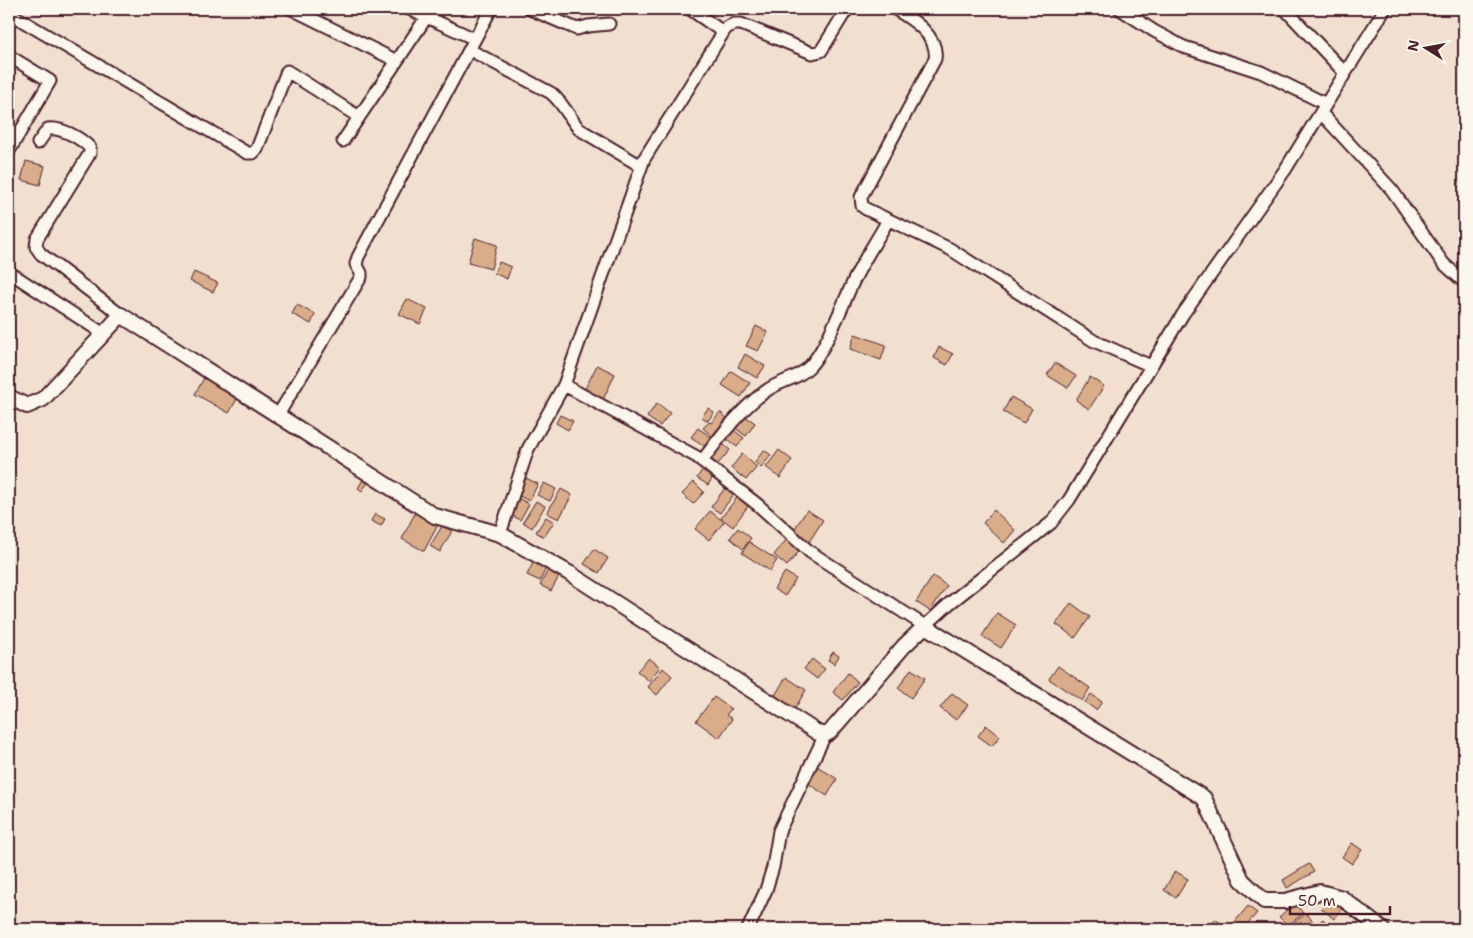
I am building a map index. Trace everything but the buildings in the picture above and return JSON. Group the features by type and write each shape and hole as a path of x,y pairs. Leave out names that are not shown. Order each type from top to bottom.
{"street":[{"path":"292,9 396,61"},
{"path":"409,9 429,13 475,39"},
{"path":"278,415 361,277 362,273 356,264 358,257 491,9"},
{"path":"530,9 577,29 609,24"},
{"path":"690,9 723,32"},
{"path":"500,534 528,449 564,385 644,159 723,32 730,26 740,24 816,53 821,51 847,9"},
{"path":"895,9 920,26 934,45 936,54 861,197 862,206 866,210 956,253 1094,341 1151,366"},
{"path":"1120,9 1154,31 1184,47 1261,72 1323,109 1392,190 1443,263 1464,282"},
{"path":"1285,9 1345,73"},
{"path":"748,929 771,875 779,832 825,735 830,732 904,646 950,603 1051,523 1069,500 1183,314 1285,170 1385,9"},
{"path":"9,13 248,153 253,153 257,149 287,71 359,117"},
{"path":"343,141 429,13"},
{"path":"470,50 551,93 559,100 579,129 641,166"},
{"path":"9,56 50,81 10,147"},
{"path":"38,143 48,129 55,128 84,141 90,148 90,153 37,239 36,247 41,254 120,315 435,516 500,534 570,573 818,733 825,735"},
{"path":"702,461 742,411 775,384 800,374 813,362 856,277 888,220"},
{"path":"9,272 104,334"},
{"path":"9,397 26,406 43,399 120,315"},
{"path":"564,385 702,461 758,505 810,552 925,626 1204,798 1242,880 1264,902 1285,900 1320,892 1342,898 1382,929"}]}
